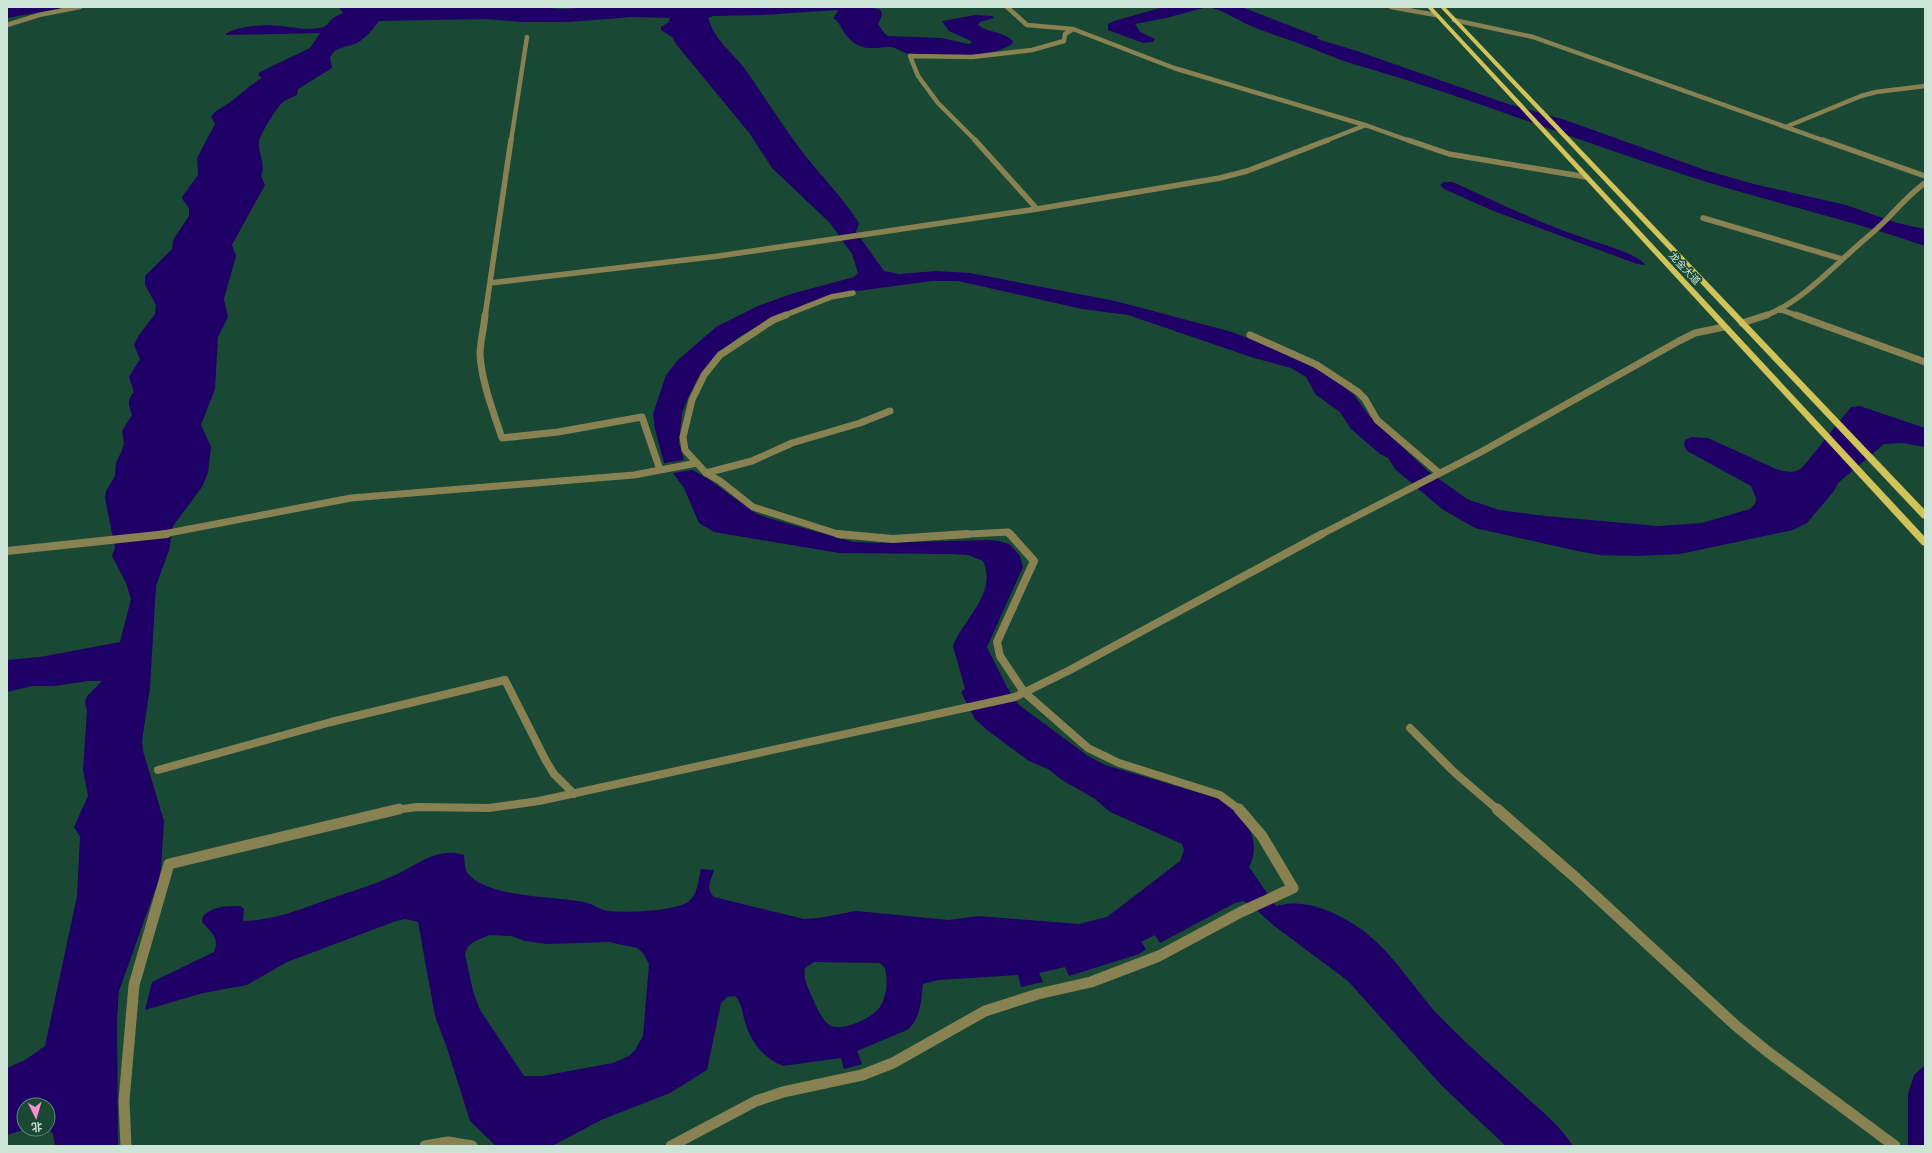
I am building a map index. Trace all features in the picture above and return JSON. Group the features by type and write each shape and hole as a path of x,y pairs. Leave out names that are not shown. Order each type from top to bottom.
{"main road":[{"name":"龙金大道","path":"1429,7 1925,543"},
{"name":"龙金大道","path":"1442,7 1925,516"}],"street":[{"path":"7,25 39,15 80,7"},
{"path":"1007,7 1028,25 1073,29 1174,68 1366,125 1454,156 1586,177"},
{"path":"1391,7 1436,15"},
{"path":"1454,20 1553,44 1788,126 1925,176"},
{"path":"1037,209 966,130 938,103 918,76 910,56 961,58 1032,50 1064,41 1065,34 1073,29"},
{"path":"527,37 480,353 481,368 502,438 558,432 642,417 660,470"},
{"path":"1788,126 1861,96 1925,86"},
{"path":"490,283 719,256 1037,209 1230,176 1247,171 1366,125"},
{"path":"1742,323 1773,313 1808,289 1890,216 1896,206 1925,183"},
{"path":"1703,218 1842,259"},
{"path":"671,1146 756,1102 783,1092 862,1075 893,1063 985,1011 1038,994 1091,982 1159,956 1249,908 1293,888 1254,822 1233,803 1220,795 1119,763 1097,754 1074,737 1024,692 998,652 997,642 1034,561 1008,532 893,540 843,536 753,508 720,481 706,473 685,450 683,437 692,400 702,378 720,355 773,320 831,297 853,293"},
{"path":"1779,309 1925,362"},
{"path":"126,1146 124,1101 134,985 169,864 403,808 424,806 459,808 495,807 539,802 1015,697 1074,668 1407,489 1487,448 1679,341 1695,333 1724,326"},
{"path":"1250,335 1317,365 1358,392 1377,420 1437,474"},
{"path":"706,473 752,461 792,443 860,423 890,411"},
{"path":"7,551 172,534 312,504 351,498 634,475 696,463"},
{"path":"158,770 256,741 384,707 505,680 546,762 554,774 574,794"},
{"path":"1410,728 1454,772 1576,878 1735,1026 1894,1145"},
{"path":"425,1146 448,1142 472,1146"}],"shaded area":[{"path":"69,7 7,18 7,8"},
{"path":"339,7 536,7 562,9 597,7 869,7 881,10 882,15 878,24 888,36 942,38 968,44 972,43 971,41 949,31 942,21 976,15 992,16 994,18 980,22 978,25 982,28 1005,35 1013,41 1012,44 1002,49 990,52 961,56 907,53 892,47 871,48 860,46 854,43 846,35 833,18 838,11 836,10 763,15 713,16 708,18 715,34 745,69 796,144 853,214 859,223 856,232 884,271 899,274 936,271 970,273 1115,301 1232,332 1283,352 1332,377 1354,395 1370,417 1428,471 1467,499 1499,510 1545,516 1658,526 1702,523 1750,509 1755,504 1756,498 1751,486 1687,451 1684,445 1685,440 1692,437 1708,438 1776,469 1792,472 1802,468 1851,407 1860,406 1925,428 1925,447 1903,443 1884,444 1838,483 1834,491 1807,523 1793,530 1680,554 1638,556 1601,555 1582,552 1475,528 1442,509 1395,469 1388,458 1380,454 1351,429 1340,412 1316,395 1306,377 1291,368 1254,358 1128,315 1082,309 958,281 932,281 842,293 777,315 739,337 721,352 697,380 688,398 682,413 679,443 684,460 664,463 655,429 653,414 666,375 678,360 716,327 758,306 794,293 854,277 858,273 852,254 830,223 772,168 750,134 676,44 672,37 661,30 661,27 669,22 670,18 632,17 569,22 522,22 485,19 379,21 360,41 335,51 330,58 332,68 298,89 297,95 283,102 273,115 262,133 259,142 263,167 261,176 265,185 232,245 236,256 224,299 228,317 218,337 215,389 201,425 211,447 208,473 202,487 173,526 169,550 156,586 150,688 142,741 143,751 164,821 161,869 158,882 119,991 117,1019 118,1146 55,1146 54,1137 56,1137 56,1097 16,1097 16,1132 7,1135 7,1068 25,1060 45,1046 77,896 80,837 74,827 88,796 83,770 87,711 85,702 87,696 102,681 88,681 55,686 32,686 7,692 7,660 40,657 120,642 131,599 126,583 112,556 115,548 105,498 106,491 115,476 116,463 124,443 122,431 132,415 129,402 130,397 134,392 129,377 140,359 134,345 139,335 155,314 156,305 145,285 145,276 172,249 173,240 189,216 189,208 182,197 198,175 197,158 215,124 211,117 216,111 231,102 252,84 262,78 258,75 260,72 310,48 320,33 225,35 229,32 243,28 274,25 315,29 324,27 333,18 343,13"},
{"path":"1164,7 1207,7 1166,18 1135,24 1140,32 1155,39 1153,42 1143,43 1108,30 1108,24 1114,21"},
{"path":"1208,7 1242,7 1319,37 1316,38 1320,40 1354,50 1508,104 1565,120 1705,170 1750,183 1846,205 1897,223 1925,229 1925,246 1867,227 1720,186 1443,92 1346,62 1256,28 1224,12"},
{"path":"1444,182 1453,182 1547,224 1621,251 1633,256 1645,265 1637,264 1491,210 1444,189 1440,185"},
{"path":"692,470 707,478 755,513 853,542 878,543 987,540 1009,544 1020,556 1023,567 987,647 1007,687 1019,705 1088,756 1105,765 1223,800 1231,806 1245,820 1253,838 1253,857 1249,867 1276,906 1297,903 1327,910 1355,925 1369,935 1393,959 1435,1012 1551,1120 1563,1132 1573,1146 1506,1146 1442,1086 1348,981 1273,925 1250,904 1243,901 1235,903 1160,943 1155,935 1141,942 1146,949 1139,954 1069,976 1065,967 1039,973 1043,982 1021,987 1018,975 939,980 923,984 920,1009 912,1026 907,1030 857,1051 862,1064 844,1069 841,1058 783,1066 769,1059 754,1043 740,1005 735,996 727,997 721,1003 707,1070 670,1093 601,1120 552,1146 496,1146 470,1121 447,1048 435,1016 418,922 405,919 396,921 287,962 247,985 203,993 145,1010 152,982 214,952 216,943 214,936 202,922 203,916 211,910 215,908 240,906 244,909 243,921 268,918 305,908 380,882 427,858 445,853 464,855 467,873 479,883 492,888 524,895 584,902 609,911 650,911 682,905 688,902 694,895 701,869 714,870 709,888 714,897 804,919 819,918 856,911 949,920 978,916 1079,924 1107,917 1180,861 1184,850 1182,844 1110,812 1095,799 1062,780 1048,769 1029,761 987,730 975,719 961,692 965,689 953,646 983,595 986,584 986,573 983,561 968,555 953,554 839,553 714,532 699,523 684,488 673,473","holes":["489,935 512,936 525,941 547,944 609,942 637,948 643,953 649,964 643,1036 635,1050 629,1056 613,1063 542,1076 524,1076 480,1010 473,991 465,954 468,947 473,942","814,962 880,963 885,968 887,983 884,998 880,1007 870,1016 847,1026 833,1027 828,1024 823,1019 817,1008 805,979 805,968"]},
{"path":"1925,1065 1925,1146 1908,1146 1908,1094 1914,1075"}]}
